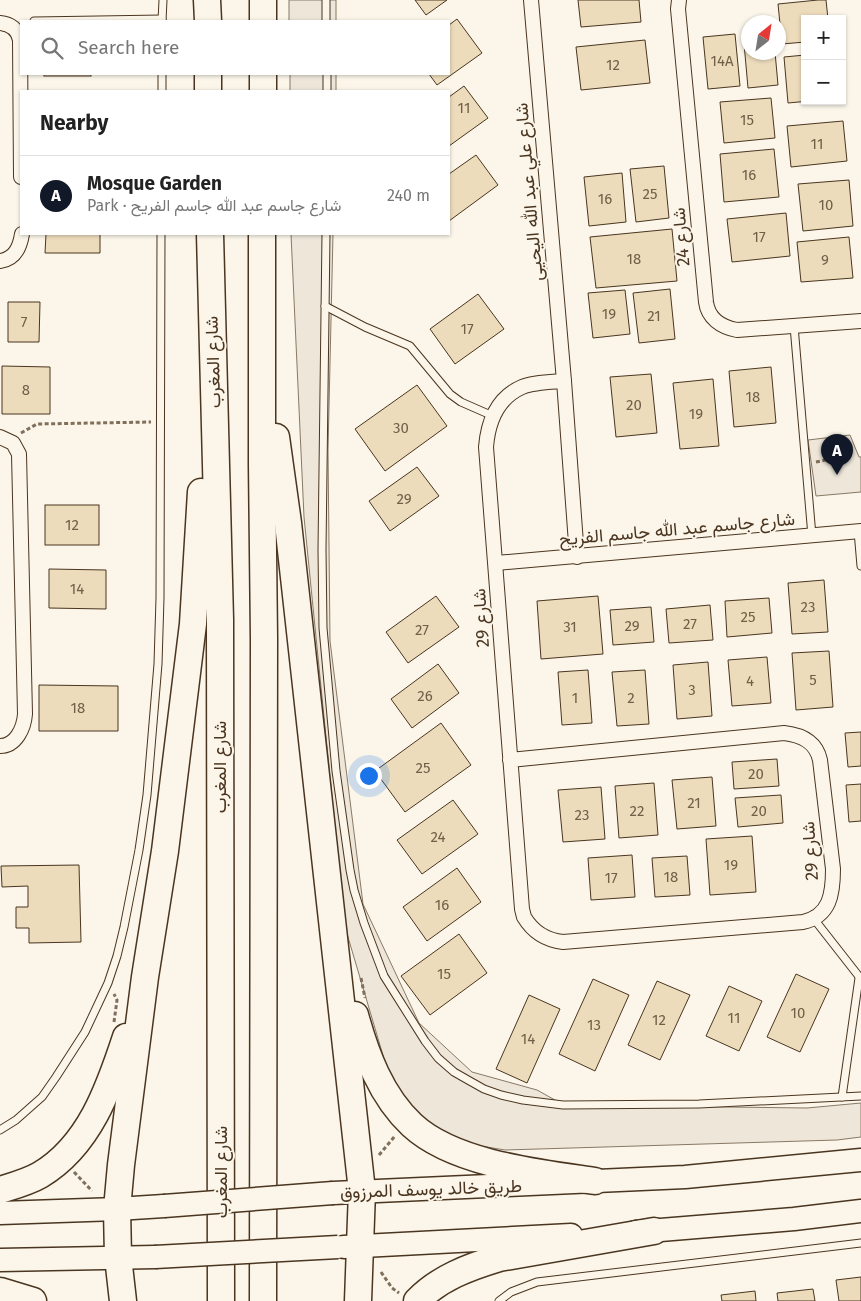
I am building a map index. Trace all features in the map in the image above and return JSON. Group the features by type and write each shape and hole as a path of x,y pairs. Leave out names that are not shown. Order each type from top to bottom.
{"highway":[{"path":"207,0 208,20"},
{"path":"263,0 263,20"},
{"path":"208,75 208,90"},
{"path":"263,75 263,90"},
{"name":"شارع المغرب","path":"210,235 220,629 221,1301"},
{"path":"262,235 264,638 263,1301"},
{"path":"123,1301 118,1258 117,1209 145,977 164,851 193,624 211,324"},
{"path":"262,344 288,524 362,1191 358,1301"},
{"path":"336,946 370,1062 388,1097 414,1127 430,1138 460,1153 523,1170 595,1182"},
{"path":"0,1190 38,1176 51,1168 72,1149 85,1132 96,1114 117,1064 145,977"},
{"path":"408,1297 428,1289 444,1279 499,1258 654,1231"},
{"path":"0,1291 33,1301"}],"main road":[{"name":"طريق خالد يوسف المرزوق","path":"0,1213 117,1209 362,1191 685,1177 861,1160"},
{"path":"0,1260 155,1257 654,1231 794,1219 861,1211"}],"street":[{"name":"شارع علي عبد الله اليحيى","path":"531,0 564,381 577,557"},
{"name":"شارع 24","path":"679,0 678,9 706,306 714,320 737,330 861,321"},
{"path":"11,25 18,32 20,40"},
{"path":"20,75 20,90"},
{"path":"0,260 9,258 16,251 22,235"},
{"path":"496,563 486,448 488,430 493,416 508,396 522,387 531,384 564,381"},
{"path":"0,746 8,745 18,736 23,725 24,714 20,454 16,447 4,438"},
{"name":"شارع جاسم عبد الله جاسم الفريح","path":"496,563 860,531"},
{"name":"شارع 29","path":"496,563 510,760 522,909 524,917 532,928 546,938 563,942 803,922 814,919 824,910 832,886 833,870 820,760 816,748 806,739 784,733 510,760"}],"lane":[{"path":"162,0 162,20"},
{"path":"326,0 326,20"},
{"path":"162,75 162,90"},
{"path":"327,75 327,90"},
{"path":"0,1130 16,1120 42,1097 85,1032 108,983 124,927 139,850 147,795 158,664 160,598 161,235"},
{"path":"326,235 322,601 336,771 350,870 364,923 384,976 425,1041 438,1058 454,1072 484,1089 516,1099 547,1104 699,1104 861,1096"},
{"path":"325,306 366,327 410,346 450,394 461,402 493,416"},
{"path":"794,326 812,536"},
{"path":"860,531 861,566"},
{"path":"814,919 860,979 842,1097"},
{"path":"499,1301 510,1292 537,1282 861,1243"}],"path":[{"path":"4,438 37,424 160,422"},
{"path":"806,464 854,454"},
{"path":"359,1247 392,1288 408,1297"}],"shaded area":[{"path":"289,0 336,0 336,20 289,20"},
{"path":"290,75 336,75 336,90 290,90"},
{"path":"291,235 333,235 328,450 330,641 363,904 419,1023 472,1072 537,1090 564,1105 807,1108 861,1103 861,1137 837,1140 505,1150 444,1140 398,1106 345,927 304,517"},
{"path":"850,435 859,457 861,457 861,492 816,496 808,440"}],"building":[{"path":"415,0 447,0 426,15"},
{"path":"578,0 639,0 641,22 581,27"},
{"path":"826,0 828,15 801,15 801,42 786,44 786,15 779,15 778,4"},
{"path":"457,19 482,53 437,85 430,75 450,75 450,24"},
{"path":"735,34 740,86 708,89 703,37"},
{"path":"645,40 650,83 581,90 576,47"},
{"path":"801,55 801,102 788,103 784,60 786,60 786,57"},
{"path":"746,60 776,60 778,85 748,88"},
{"path":"44,75 91,75 91,76"},
{"path":"464,86 488,118 450,145 450,96"},
{"path":"771,98 775,138 724,143 720,102"},
{"path":"843,121 847,161 791,167 787,126"},
{"path":"774,149 779,197 724,202 720,154"},
{"path":"476,155 498,185 450,220 450,173"},
{"path":"664,166 669,218 636,222 630,169"},
{"path":"622,173 626,222 589,226 584,177"},
{"path":"849,180 853,226 803,231 798,184"},
{"path":"786,213 790,256 732,262 727,219"},
{"path":"672,229 677,281 596,288 590,237"},
{"path":"46,235 100,235 100,253 45,253"},
{"path":"849,237 853,278 801,282 797,242"},
{"path":"670,289 675,339 639,343 633,293"},
{"path":"625,290 630,334 593,338 588,293"},
{"path":"478,294 504,329 455,364 430,329"},
{"path":"8,302 40,302 39,342 8,342"},
{"path":"2,366 50,367 50,414 2,414"},
{"path":"771,367 776,423 734,427 729,371"},
{"path":"651,374 657,433 616,437 610,377"},
{"path":"713,379 719,446 680,449 673,383"},
{"path":"417,385 447,426 385,471 355,429"},
{"path":"417,467 439,496 390,531 369,501"},
{"path":"45,505 99,505 99,545 45,545"},
{"path":"49,569 106,570 106,609 49,608"},
{"path":"824,580 828,632 792,634 788,583"},
{"path":"436,596 459,627 408,663 386,632"},
{"path":"598,596 603,654 541,659 537,601"},
{"path":"769,598 772,633 727,637 725,601"},
{"path":"710,605 713,640 669,643 666,609"},
{"path":"651,607 654,642 613,645 610,610"},
{"path":"829,651 833,707 796,710 792,653"},
{"path":"767,657 771,703 732,706 728,660"},
{"path":"708,662 712,716 677,719 673,665"},
{"path":"438,664 459,693 412,728 391,699"},
{"path":"588,670 592,723 562,725 558,672"},
{"path":"645,670 649,724 617,726 612,672"},
{"path":"39,685 118,686 118,731 39,731"},
{"path":"441,723 471,765 405,812 375,771"},
{"path":"861,732 861,766 848,767 845,733"},
{"path":"777,759 779,786 734,789 732,762"},
{"path":"712,777 716,826 677,829 672,780"},
{"path":"654,783 658,835 619,838 615,786"},
{"path":"861,784 861,821 849,822 846,785"},
{"path":"601,787 605,839 563,842 558,790"},
{"path":"781,795 783,823 738,827 735,798"},
{"path":"453,800 478,834 422,874 397,840"},
{"path":"752,836 756,892 710,895 706,839"},
{"path":"632,855 635,897 591,900 588,858"},
{"path":"687,856 690,895 655,897 652,858"},
{"path":"79,865 81,942 29,943 29,928 16,928 16,907 28,907 28,886 2,887 1,866"},
{"path":"457,868 481,902 427,941 403,907"},
{"path":"459,934 487,973 430,1015 401,976"},
{"path":"796,974 829,989 800,1052 767,1037"},
{"path":"593,979 629,995 595,1071 559,1054"},
{"path":"657,981 690,995 660,1060 628,1045"},
{"path":"729,986 762,1001 739,1051 706,1036"},
{"path":"529,995 560,1009 527,1083 496,1069"},
{"path":"861,1277 861,1301 839,1301 836,1280"},
{"path":"813,1289 815,1301 778,1301 777,1293"},
{"path":"755,1291 756,1301 722,1301 721,1295"}],"place":[{"name":"Mosque Garden","path":"837,475"}]}
